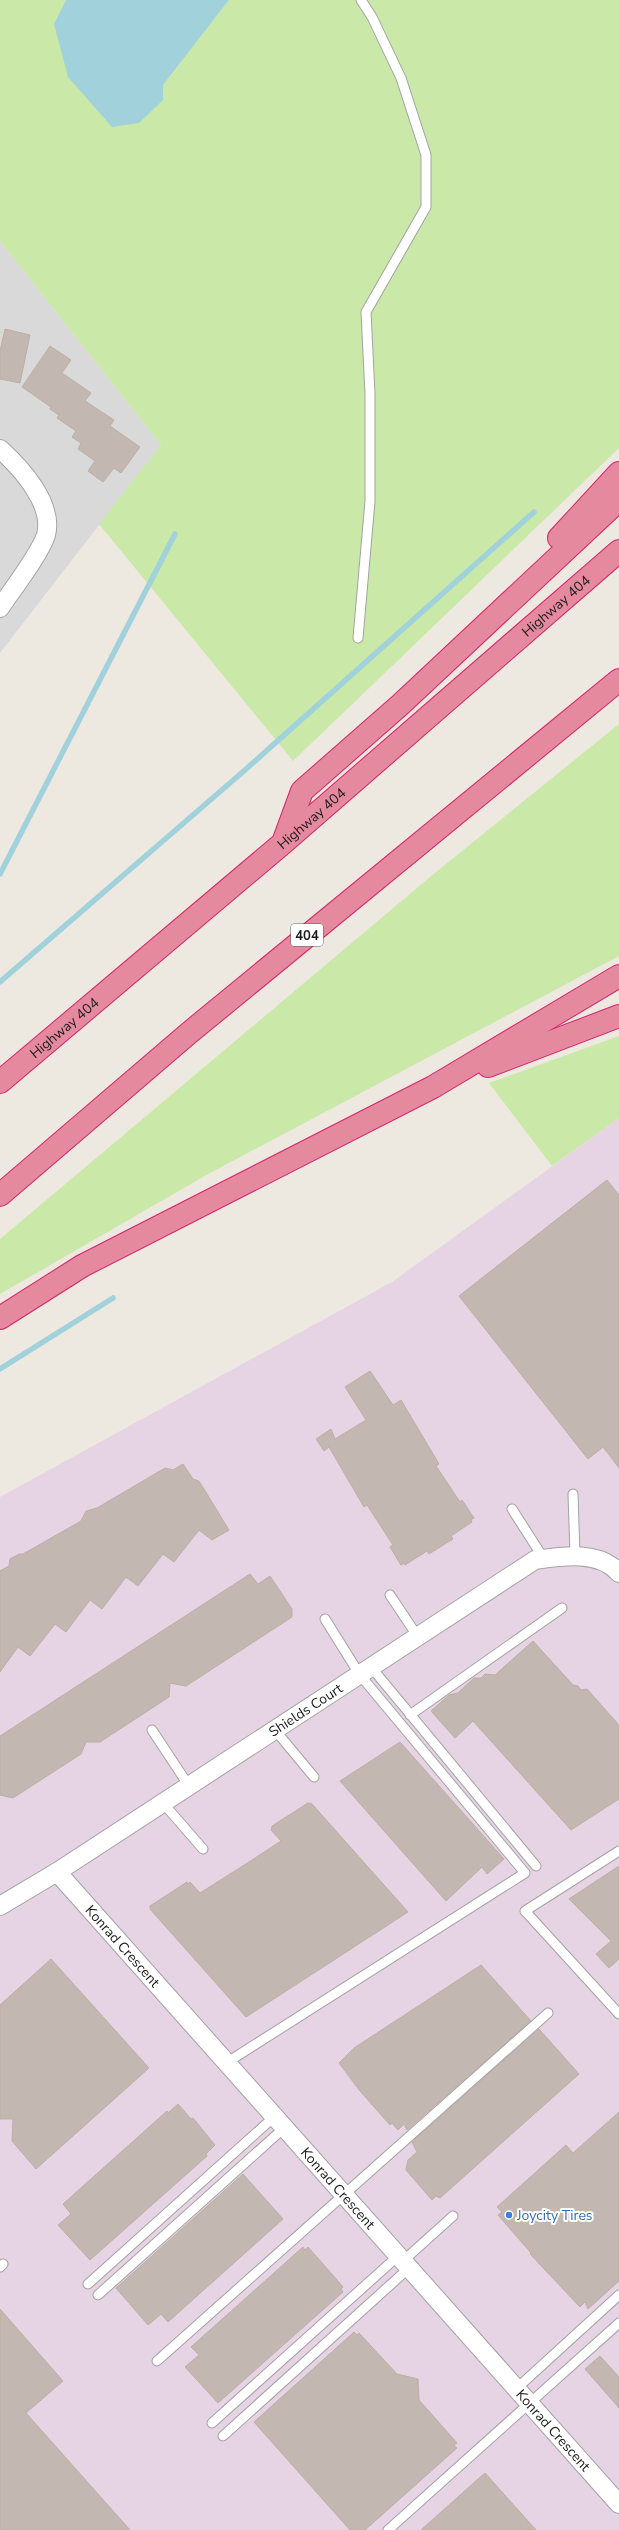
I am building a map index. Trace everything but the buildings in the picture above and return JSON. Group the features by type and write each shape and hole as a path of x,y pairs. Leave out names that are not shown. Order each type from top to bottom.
{"highway":[{"path":"530,583 556,541 619,472"},
{"path":"283,843 302,791 400,705 619,500"},
{"name":"Highway 404","path":"0,1082 283,843 619,551"},
{"name":"404","path":"0,1195 189,1033 619,680"},
{"path":"0,1318 82,1266 433,1087 619,976"},
{"path":"433,1087 619,1016"}],"street":[{"path":"0,449 16,465 37,493 46,513 46,535 23,575 0,608"},
{"name":"Shields Court","path":"0,1906 57,1872 535,1560 575,1555 611,1564 619,1573"},
{"name":"Konrad Crescent","path":"57,1872 619,2504"}],"lane":[{"path":"358,638 370,501 370,394 366,312 426,207 426,155 400,78 372,17 361,0"},
{"path":"573,1494 575,1555"},
{"path":"512,1509 544,1559"},
{"path":"390,1595 418,1636"},
{"path":"410,1715 562,1608"},
{"path":"226,2063 525,1873 325,1620"},
{"path":"365,1671 410,1715 536,1866"},
{"path":"152,1730 189,1786"},
{"path":"275,1730 314,1777"},
{"path":"163,1803 203,1850"},
{"path":"619,1851 525,1911 619,2014"},
{"path":"156,2361 342,2194 548,2014"},
{"path":"88,2284 279,2122"},
{"path":"98,2295 279,2122"},
{"path":"223,2436 403,2262 453,2216"},
{"path":"212,2423 403,2262"},
{"path":"516,2389 619,2295"},
{"path":"388,2530 619,2324"}],"shaded area":[{"path":"0,241 161,445 0,653"},
{"path":"619,1118 619,2530 0,2530 0,1497 392,1282"}],"green space":[{"path":"0,0 66,0 54,25 163,85 229,0 619,0 619,448 293,761 99,524 161,445 0,241"},
{"path":"619,724 619,956 210,1173 0,1294 0,1239 430,877"},
{"path":"619,1036 619,1118 552,1166 489,1083"}],"water":[{"path":"66,0 229,0 163,85 163,100 139,123 112,127 68,77 54,24"}],"waterway":[{"path":"0,982 245,770 534,512"},
{"path":"0,874 175,534"},
{"path":"0,1369 113,1298"}],"place":[{"name":"Joycity Tires","path":"509,2215"}]}
